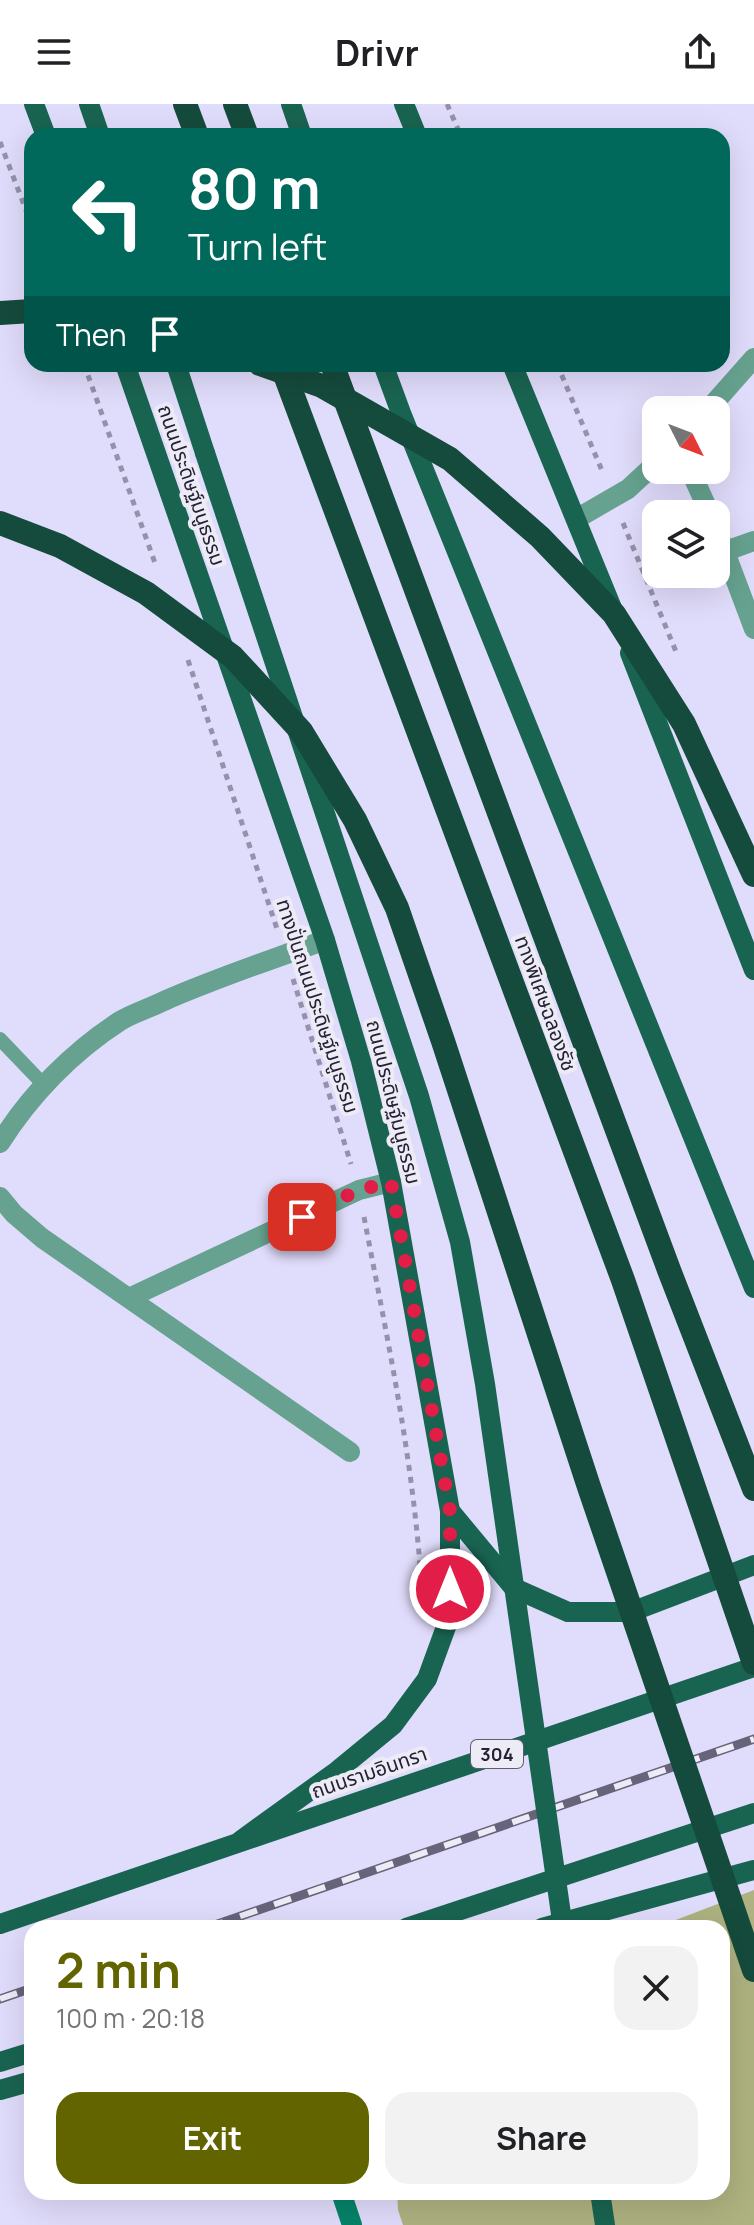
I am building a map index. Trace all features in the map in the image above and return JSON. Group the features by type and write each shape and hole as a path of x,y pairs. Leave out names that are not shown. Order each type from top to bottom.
{"highway":[{"path":"185,104 194,128"},
{"path":"235,104 244,128"},
{"path":"0,313 24,312"},
{"path":"283,372 322,386 450,459 540,537 614,614 684,724 754,875"},
{"name":"ทางพิเศษฉลองรัช","path":"284,372 623,1280 754,1665"},
{"name":"ทางพิเศษฉลองรัช","path":"335,372 663,1255 754,1489"},
{"path":"0,523 60,546 146,593 233,657 301,731 355,820 397,908 438,1026 589,1487 754,1970"}],"main road":[{"path":"34,104 43,128"},
{"path":"89,104 97,128"},
{"path":"291,104 299,128"},
{"path":"404,104 414,128"},
{"name":"ถนนประดิษฐ์มนูธรรม","path":"128,372 325,940 361,1061 391,1182 450,1511 450,1616 427,1679 393,1725 337,1771 240,1841"},
{"path":"179,372 415,1081 460,1242 490,1415 562,1920"},
{"path":"386,372 754,1288"},
{"path":"515,372 661,728 754,970"},
{"path":"450,1511 514,1588 568,1612 631,1612 754,1565"},
{"name":"ถนนรามอินทรา","path":"0,1924 754,1665"},
{"path":"430,1920 754,1813"},
{"path":"571,1920 754,1870"},
{"path":"0,2062 24,2054"},
{"path":"0,2090 24,2083"},
{"path":"344,2200 352,2225"},
{"path":"601,2200 605,2225"}],"street":[{"path":"720,396 754,358"},
{"path":"576,519 628,489 642,476"},
{"path":"730,550 754,541"},
{"path":"730,562 754,629"},
{"path":"0,1143 22,1108 44,1085 92,1041 122,1020 182,993 325,940"},
{"path":"131,1297 359,1190 391,1182"},
{"path":"0,1197 42,1238 350,1452"}],"lane":[{"path":"0,1039 44,1085"}],"path":[{"path":"447,104 458,128"},
{"path":"0,142 24,205"},
{"path":"87,372 159,574"},
{"path":"560,372 678,655"},
{"name":"ทางปั่นถนนประดิษฐ์มนูธรรม","path":"184,647 359,1190 390,1354 417,1531 420,1576"}],"green space":[{"path":"754,1890 754,2225 403,2225 397,2200 730,2200 730,1920 676,1920"}],"railway":[{"path":"229,1920 754,1739"},
{"path":"0,1999 24,1991"}],"route":[{"path":"302,1217 359,1190 391,1182 450,1511 450,1589"}]}
